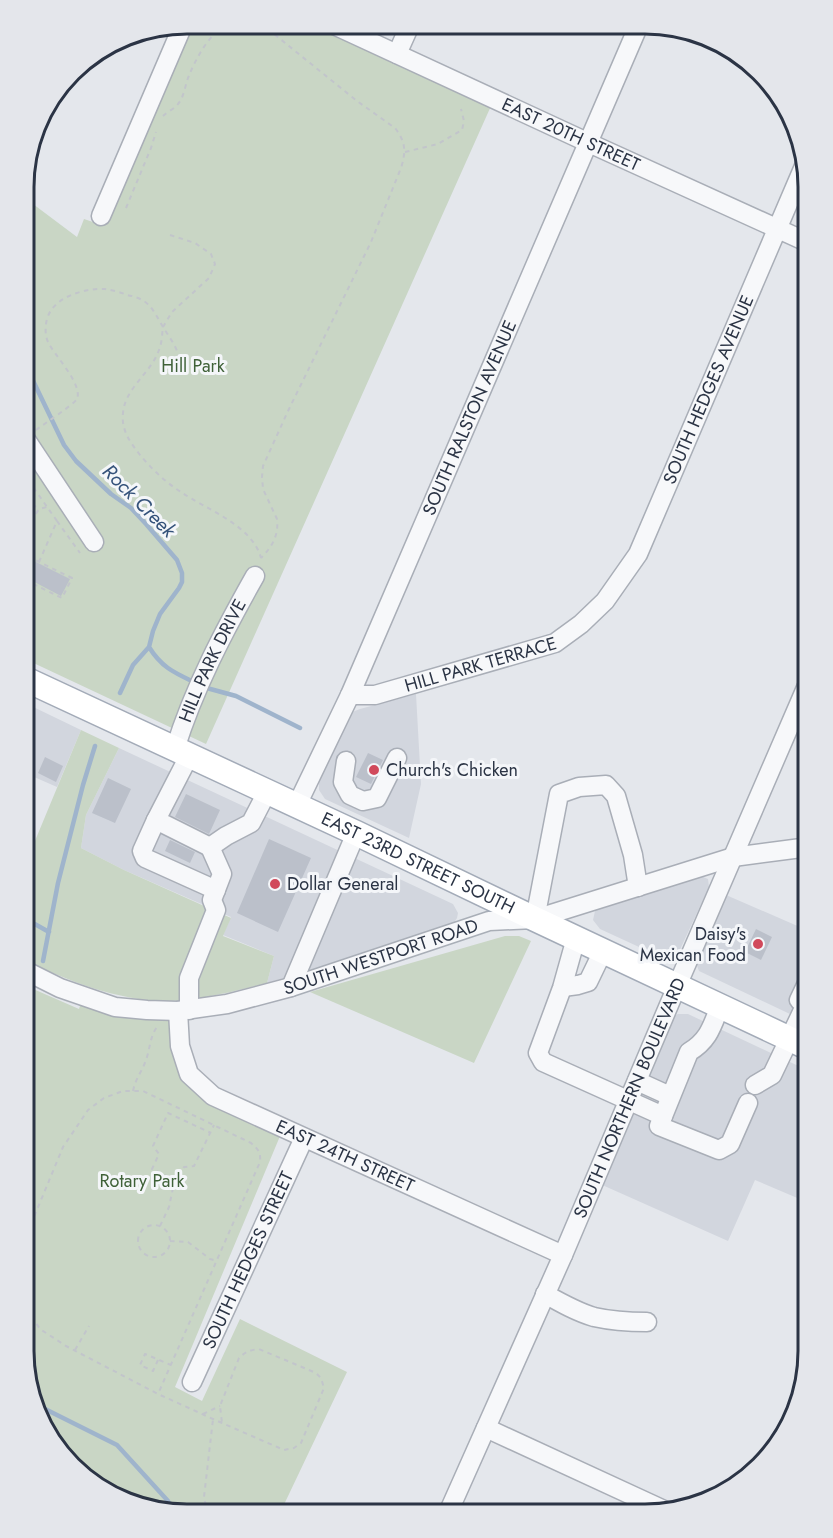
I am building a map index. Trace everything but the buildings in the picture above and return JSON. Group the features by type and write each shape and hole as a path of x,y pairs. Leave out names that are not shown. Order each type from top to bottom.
{"main road":[{"name":"EAST 23RD STREET SOUTH","path":"34,683 798,1043"}],"street":[{"name":"SOUTH RALSTON AVENUE","path":"297,805 350,695 635,34"},
{"path":"101,216 179,35"},
{"name":"EAST 20TH STREET","path":"355,35 798,238"},
{"path":"397,54 406,35"},
{"name":"SOUTH HEDGES AVENUE","path":"600,606 638,554 798,181"},
{"path":"34,442 87,547"},
{"name":"HILL PARK DRIVE","path":"216,890 145,858 142,851 182,752 183,721 236,609 255,576"},
{"name":"HILL PARK TERRACE","path":"350,695 375,695 555,643 581,624 600,606"},
{"name":"SOUTH NORTHERN BOULEVARD","path":"452,1504 563,1255 798,706"},
{"path":"363,801 377,798 397,758"},
{"path":"346,761 343,782 350,795 383,809"},
{"path":"535,919 560,794 579,787 606,785 616,796 633,855 638,887"},
{"path":"156,820 210,847 251,823 267,792"},
{"path":"291,987 356,833"},
{"name":"EAST 24TH STREET","path":"210,847 222,874 212,900 216,910 189,978 182,1014 180,1046 189,1074 213,1096 563,1255"},
{"name":"SOUTH WESTPORT ROAD","path":"34,975 114,1007 182,1014 291,987 489,921 535,919 733,857 798,848"},
{"path":"576,938 562,987 538,1053 543,1062 663,1116"},
{"path":"562,987 588,981 603,951"},
{"path":"720,1006 706,1038 697,1048 689,1052 659,1126 719,1150 730,1144 747,1103"},
{"path":"755,1085 772,1074 798,1044"},
{"path":"637,1081 670,1096"},
{"name":"SOUTH HEDGES STREET","path":"192,1382 304,1138"},
{"path":"546,1294 593,1317 622,1322 647,1322"},
{"path":"486,1428 650,1504"}],"path":[{"path":"160,119 178,104 189,76 213,35"},
{"path":"261,558 273,544 278,524 263,489 263,466 371,242 401,168 405,152 403,139 395,128 357,101 275,35"},
{"path":"405,152 438,144 462,130 464,122 461,109"},
{"path":"126,208 158,125"},
{"path":"170,235 195,243 211,254 215,264 209,278 171,312 163,327 159,350 136,382 125,404 124,430 137,450 164,480 239,528 254,544 261,558 261,564 255,576"},
{"path":"34,431 76,399 77,388 64,364 47,341 46,334 47,319 56,305 79,292 98,289 113,290 140,298 145,302 177,350 179,374"},
{"path":"34,488 57,521 87,547"},
{"path":"34,506 39,509"},
{"path":"34,516 39,509 47,507"},
{"path":"39,562 57,521"},
{"path":"34,559 72,578 62,598 34,584"},
{"path":"133,1091 135,1080 146,1062 154,1032 162,1022 182,1014"},
{"path":"34,1217 63,1147 88,1110 104,1098 123,1091 143,1091 251,1143 258,1149 261,1154 260,1162 158,1394"},
{"path":"177,1181 152,1169 159,1154 153,1146 168,1113 210,1133"},
{"path":"160,1226 169,1207 173,1188 184,1167 194,1166 214,1125"},
{"path":"150,1226 160,1226 169,1235 167,1250 159,1256 149,1256 141,1250 138,1240 142,1231 150,1226"},
{"path":"170,1241 188,1242 210,1259 217,1261"},
{"path":"34,1320 40,1329 75,1350 158,1394 213,1419 222,1423 284,1450 290,1450 301,1443 324,1388 321,1378 316,1373 259,1349 250,1350 238,1358 220,1406 222,1423"},
{"path":"75,1350 89,1326"},
{"path":"158,1360 153,1371 140,1365 145,1354 171,1365"},
{"path":"202,1414 220,1406"},
{"path":"206,1504 204,1497 213,1419"}],"shaded area":[{"path":"416,694 421,784 409,838 325,799 319,790 319,780 350,713"},
{"path":"34,707 81,730 57,787 34,777"},
{"path":"119,748 453,904 458,913 457,918 454,923 412,939 267,983 274,956 223,935 231,917 124,870 81,848 86,815"},
{"path":"701,876 708,879 709,887 677,956 671,959 663,958 600,929 593,920 595,911 603,904"},
{"path":"726,895 798,926 798,1018 699,971 696,963"},
{"path":"678,1014 688,1014 798,1066 798,1198 755,1180 728,1241 600,1184 670,1018"}],"green space":[{"name":"Hill Park","path":"188,35 335,35 491,106 206,744 34,663 34,205 77,237 84,219 102,225"},
{"path":"81,730 119,748 86,815 81,848 231,918 223,936 274,956 267,983 195,999 144,1000 102,991 34,964 34,843"},
{"path":"505,936 519,936 531,941 474,1063 310,992"},
{"name":"Rotary Park","path":"34,989 79,1009 83,996 178,1011 189,1074 283,1129 175,1387 202,1401 240,1319 347,1372 284,1504 187,1504 148,1498 111,1483 94,1472 72,1451 60,1436 43,1400 37,1381 34,1351"}],"waterway":[{"name":"Rock Creek","path":"34,383 64,445 76,461 111,494 131,508 177,560 182,573 182,582 160,614 149,647 133,665 120,693"},
{"path":"149,647 164,665 196,683"},
{"path":"203,687 236,696 300,728"},
{"name":"Rock Creek","path":"43,961 58,883 95,746"},
{"path":"34,924 49,932"},
{"name":"Rock Creek","path":"47,1410 117,1445 168,1502"}],"place":[{"name":"Church's Chicken","path":"374,770"},
{"name":"Dollar General","path":"275,884"},
{"name":"Daisy's Mexican Food","path":"758,944"}]}
